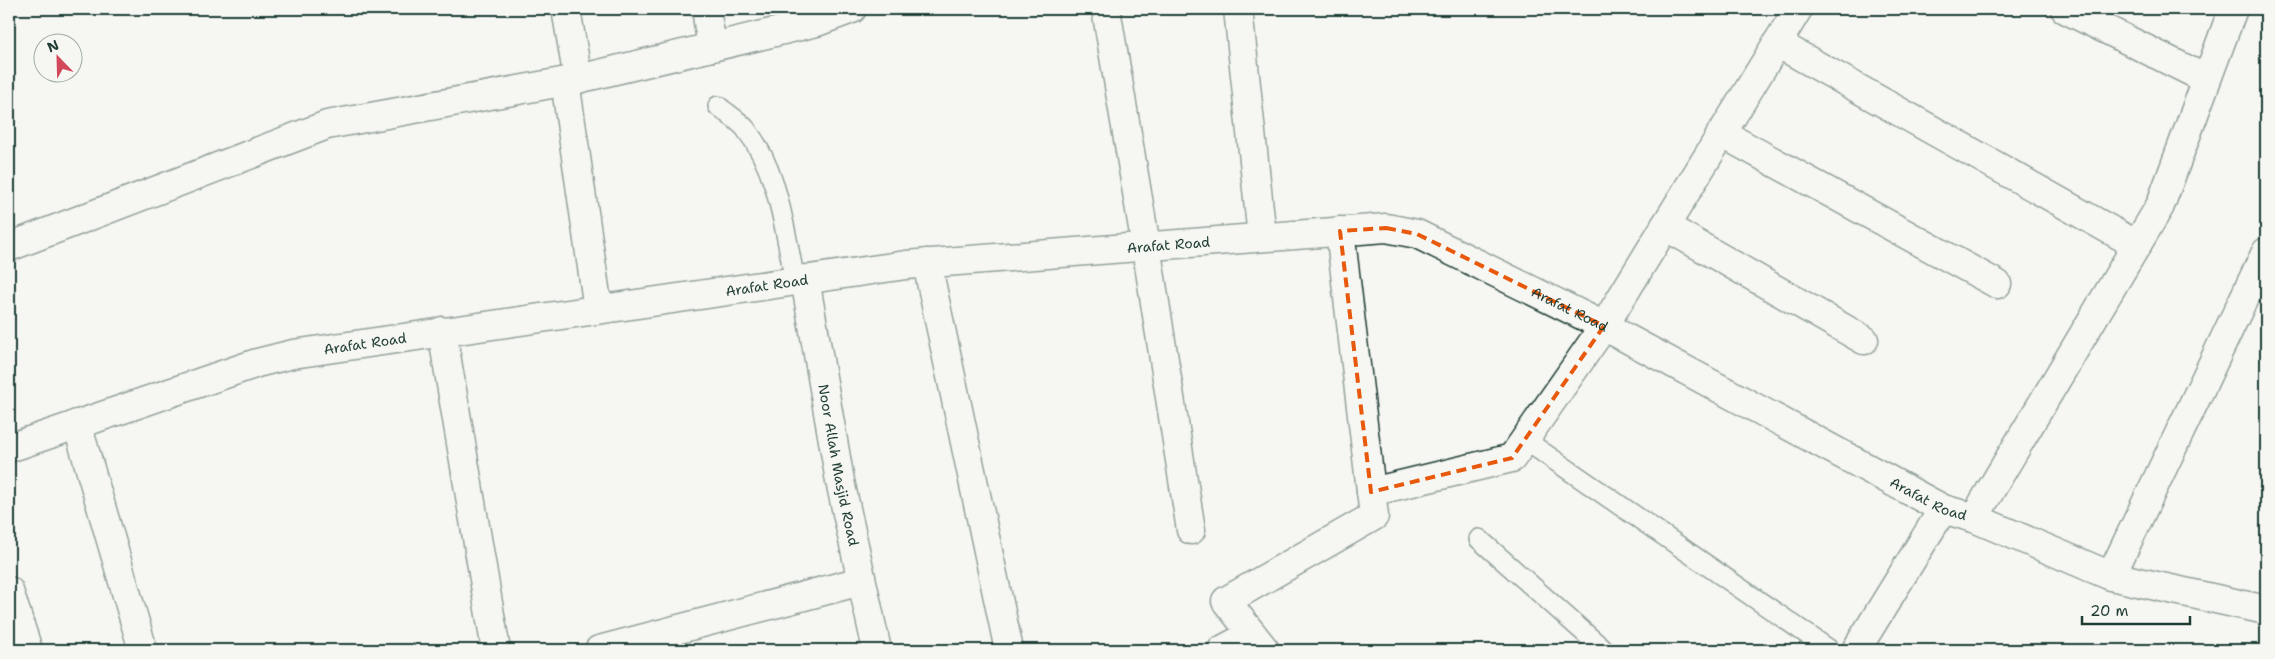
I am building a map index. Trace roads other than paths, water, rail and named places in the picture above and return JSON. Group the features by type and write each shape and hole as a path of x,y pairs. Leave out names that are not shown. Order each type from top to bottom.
{"street":[{"path":"566,9 572,80 598,309"},
{"path":"706,9 712,47"},
{"path":"9,247 327,125 572,80 817,22 852,9"},
{"path":"1106,9 1191,530"},
{"path":"1238,9 1262,237"},
{"path":"1371,492 1512,458 1604,326 1798,9"},
{"path":"2065,9 2206,79"},
{"path":"1974,518 2160,206 2233,9"},
{"path":"1776,43 2137,244"},
{"path":"1721,133 1997,284"},
{"path":"1665,226 1864,340"},
{"name":"Arafat Road","path":"9,448 256,363 293,354 442,331 927,263 1386,228 1417,234 1604,326 1943,508 1974,518 2111,576 2266,610"},
{"path":"1222,650 1259,642 1226,602 1374,516 1340,231"},
{"path":"2111,576 2266,252"},
{"path":"927,263 1009,650"},
{"name":"Noor Allah Masjid Road","path":"800,280 862,581 871,649"},
{"path":"442,331 496,650"},
{"path":"77,424 143,650"},
{"path":"1856,650 1943,508"},
{"path":"599,650 862,581"},
{"path":"9,591 28,650"}],"lane":[{"path":"718,106 744,127 762,156 776,188 800,280"},
{"path":"1525,440 1830,650"},
{"path":"1479,539 1604,650"}]}
